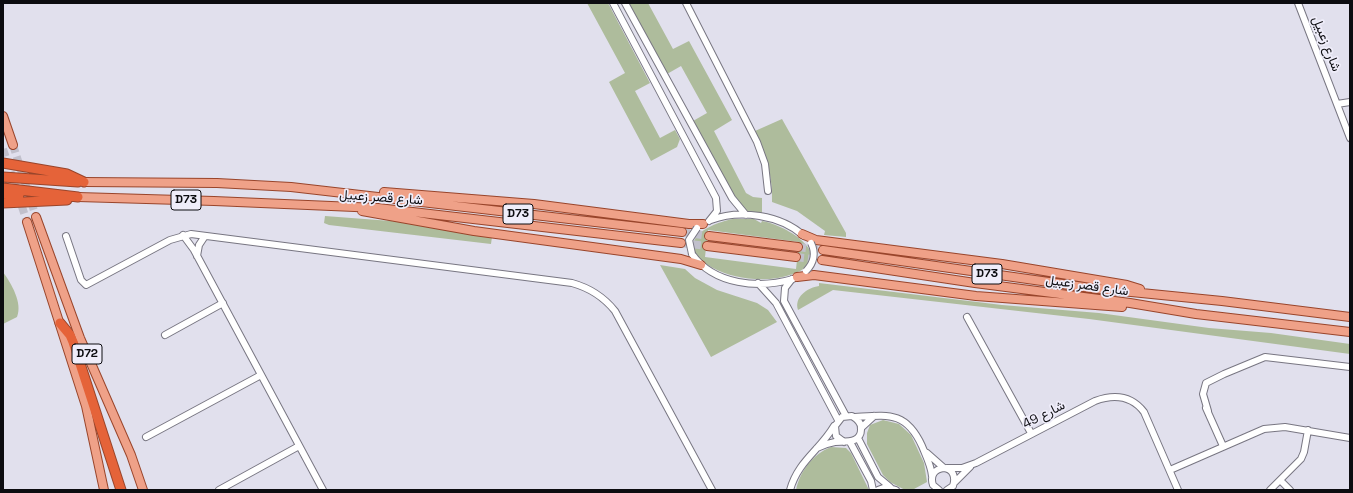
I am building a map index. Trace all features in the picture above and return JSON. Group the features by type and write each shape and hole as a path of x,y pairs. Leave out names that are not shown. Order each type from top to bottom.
{"highway":[{"path":"3,163 67,174 84,182"},
{"path":"3,177 84,182"},
{"path":"3,188 78,198"},
{"path":"3,194 44,194"},
{"path":"3,203 55,201 78,198"},
{"path":"60,323 70,335 73,342 121,490"}],"main road":[{"path":"3,116 13,145"},
{"name":"شارع قصر زعبيل","path":"84,182 217,183 291,187 682,232"},
{"path":"355,194 380,192 534,204 689,224 703,224"},
{"name":"شارع قصر زعبيل","path":"78,198 214,201 378,208 681,243"},
{"path":"356,208 372,214 474,231 681,259 701,265"},
{"name":"D72","path":"36,217 80,338 131,455 143,490"},
{"name":"D72","path":"27,222 86,406 104,490"},
{"path":"802,234 816,240 1002,264 1119,283 1152,293"},
{"path":"709,236 798,246"},
{"path":"707,246 796,257"},
{"name":"شارع قصر زعبيل","path":"823,250 983,274 1350,317"},
{"name":"شارع قصر زعبيل","path":"822,260 1244,320 1350,332"},
{"path":"794,278 814,275 1026,300 1132,308 1147,306"}],"street":[{"path":"703,224 730,215 746,215 774,220 787,225 802,234 811,243 814,256 812,264 806,271 794,278 779,282 758,284 725,278 701,265 692,254 689,250 689,240 703,224 717,211 716,198 615,6 625,3 732,198 746,215"},
{"path":"686,3 757,142 765,164 768,191"},
{"name":"شارع زعبيل","path":"1298,3 1350,138"},
{"path":"1338,106 1350,102"},
{"path":"1338,106 1350,105"},
{"path":"66,236 81,280 86,285 163,243 183,236 205,236 572,283 584,287 596,293 615,311 712,490"},
{"path":"183,236 197,256 323,490"},
{"path":"197,256 199,244 205,236"},
{"path":"794,278 785,288 784,301 846,416"},
{"path":"758,284 776,303 837,421 834,429 836,436 847,442 871,481 873,490"},
{"path":"165,335 223,304"},
{"path":"967,317 1030,433"},
{"path":"1223,446 1200,394 1200,387 1204,381 1265,357 1350,367"},
{"path":"146,437 261,375"},
{"name":"شارع 49","path":"947,490 953,486 964,472 976,463 1030,433 1095,401 1109,397 1124,397 1136,403 1144,412 1170,470"},
{"path":"876,415 861,428 858,438 878,477 893,488"},
{"path":"790,490 800,466 817,448 837,421 846,416 855,417 876,415 890,416 903,421 914,431 931,458 953,474 953,486"},
{"path":"855,417 861,428"},
{"path":"1178,490 1170,470 1264,429 1285,428 1308,430 1350,438"},
{"path":"1270,490 1301,459 1304,452 1308,430"},
{"path":"817,448 827,444 847,442 858,438"},
{"path":"219,490 229,488 299,446"},
{"path":"923,447 930,466 933,484 939,490"},
{"name":"شارع 49","path":"945,468 962,468 976,463"},
{"path":"932,476 935,471 945,468"},
{"path":"1280,480 1290,490"},
{"path":"878,490 893,488"}],"green space":[{"path":"587,3 608,3 650,83 635,91 660,138 675,130 680,139 677,147 651,161 609,82 625,73"},
{"path":"628,3 648,3 673,49 689,41 732,120 714,131 746,193 753,197 762,198 762,214 750,213 740,207 693,121 707,113 681,66 667,74"},
{"path":"782,119 846,233 846,237 824,235 825,231 797,211 772,202 768,166 755,131"},
{"path":"325,216 404,222 492,237 491,244 329,225 324,223"},
{"path":"733,219 754,219 761,223 762,221 772,224 795,235 804,243 810,251 811,259 806,267 793,274 773,279 742,278 722,272 701,260 695,251 693,244 696,237 703,231 722,222","holes":["708,230 799,242 796,269 705,257"]},
{"path":"660,265 685,269 695,278 717,290 757,303 768,310 777,322 711,357"},
{"path":"3,272 13,287 17,300 18,311 17,317 3,324"},
{"path":"819,283 1002,305 1099,313 1209,328 1271,333 1350,344 1350,354 1089,319 833,290 798,310 798,301 802,294 814,287 819,286"},
{"path":"883,420 899,424 911,435 924,463 927,482 914,489 905,490 890,482 883,475 867,444 867,433 870,425"},
{"path":"831,447 846,448 851,453 869,490 796,490 801,476 808,464 818,454"}],"tunnel":[{"path":"13,145 36,217"},
{"path":"3,149 27,222"},
{"path":"682,232 709,236"},
{"path":"681,243 707,246"},
{"path":"798,247 823,250"},
{"path":"796,257 822,260"}]}
